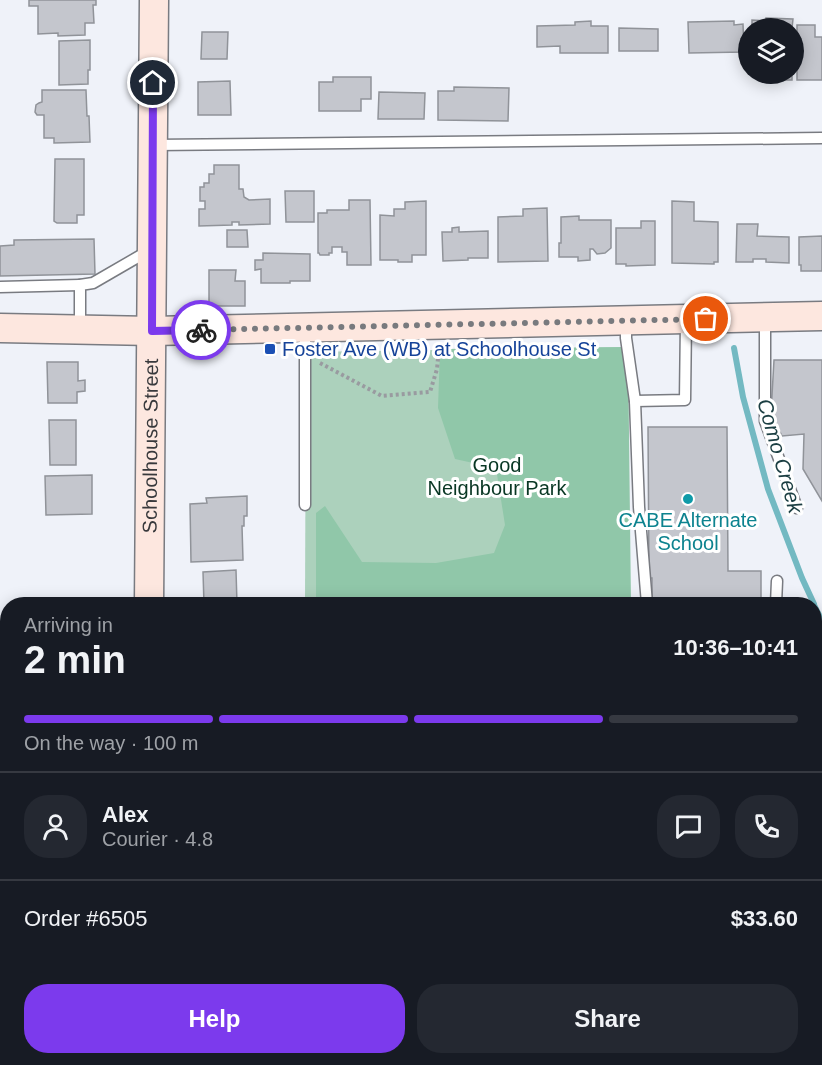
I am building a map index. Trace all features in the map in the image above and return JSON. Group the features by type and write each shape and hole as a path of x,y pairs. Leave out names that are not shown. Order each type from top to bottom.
{"street":[{"name":"Schoolhouse Street","path":"149,597 154,0"},
{"path":"0,328 152,331 304,338 627,321 822,316"}],"lane":[{"path":"153,145 822,138"},
{"path":"0,287 93,283 152,248"},
{"path":"80,285 80,330"},
{"path":"765,317 765,421 797,508"},
{"path":"635,402 685,400 686,319"},
{"path":"627,321 626,338 635,402 639,507 646,597"},
{"path":"304,338 305,506"},
{"path":"776,597 777,581"}],"path":[{"path":"304,338 312,359 382,396 430,392 437,369 440,342"}],"green space":[{"name":"Good Neighbour Park","path":"628,347 623,597 305,597 306,352"},
{"path":"628,347 631,597 316,597 316,513 325,506 362,562 436,563 494,553 505,525 496,468 455,459 438,408 440,349"}],"building":[{"path":"29,0 96,0 96,5 93,5 94,23 85,23 85,35 38,34 38,6 29,6"},
{"path":"591,21 591,26 608,26 608,53 560,53 560,46 537,47 537,26 575,25 575,22"},
{"path":"734,21 734,25 738,25 738,52 689,53 688,22"},
{"path":"804,25 815,25 815,37 822,37 822,80 804,80"},
{"path":"619,28 658,29 658,51 619,51"},
{"path":"202,32 228,32 227,59 201,59"},
{"path":"90,40 88,84 59,85 59,41"},
{"path":"333,77 371,77 371,99 361,99 361,111 319,111 319,82 333,82"},
{"path":"230,81 231,115 198,115 198,82"},
{"path":"454,87 509,88 508,121 438,120 438,91 454,91"},
{"path":"42,90 86,90 90,142 54,143 54,138 44,138 44,115 37,115 35,112 36,105 42,102"},
{"path":"379,92 425,93 424,119 378,119"},
{"path":"55,159 84,159 84,215 77,215 77,223 54,221"},
{"path":"214,165 239,165 239,189 243,189 244,197 249,200 270,199 270,224 239,225 239,222 232,222 232,225 199,226 199,209 205,209 205,201 200,201 200,187 204,187 204,183 209,183 209,174 214,174"},
{"path":"285,191 314,191 314,222 286,222"},
{"path":"349,200 370,200 371,265 347,265 347,252 342,252 342,247 332,247 332,253 329,255 318,253 318,213 327,213 327,210 349,210"},
{"path":"426,201 426,255 412,255 412,262 380,260 380,215 394,216 394,209 405,209 405,202"},
{"path":"672,201 694,202 694,221 718,222 718,262 714,264 672,263"},
{"path":"547,208 548,261 498,262 498,217 523,216 523,209"},
{"path":"579,216 579,220 611,220 611,248 605,253 597,254 590,249 590,260 578,261 578,257 559,257 561,217"},
{"path":"641,221 655,221 655,265 616,264 616,228 641,228"},
{"path":"737,224 758,224 757,236 789,237 789,263 766,262 766,259 736,262"},
{"path":"459,227 459,232 488,231 488,258 443,261 442,232 452,232 452,228"},
{"path":"227,230 247,230 248,247 227,247"},
{"path":"822,236 822,271 801,271 799,237"},
{"path":"94,239 95,274 0,276 0,246 14,245 14,240"},
{"path":"263,253 310,254 310,281 261,283 261,269 255,270 255,260 263,260"},
{"path":"209,270 236,270 235,281 245,281 245,306 209,306"},
{"path":"774,360 822,360 822,501 803,469 804,434 782,436 771,413"},
{"path":"47,362 78,362 78,381 85,380 85,391 77,392 77,403 48,403"},
{"path":"49,420 76,420 76,465 50,465"},
{"name":"CABE Alternate School","path":"648,427 727,427 728,571 761,571 761,597 652,597 652,578 649,578"},
{"path":"92,475 92,514 46,515 45,476"},
{"path":"247,496 247,516 244,516 244,526 242,526 243,560 191,562 190,504 207,503 206,498"},
{"path":"236,570 237,597 204,597 203,572"}],"waterway":[{"name":"Como Creek","path":"734,348 743,397 768,489 811,597"}],"way so far":[{"path":"201,330 706,319"}],"place":[{"name":"Foster Ave (WB) at Schoolhouse St","path":"270,349"},
{"name":"CABE Alternate School","path":"688,499"}],"route":[{"path":"153,83 152,331 201,330"}]}
